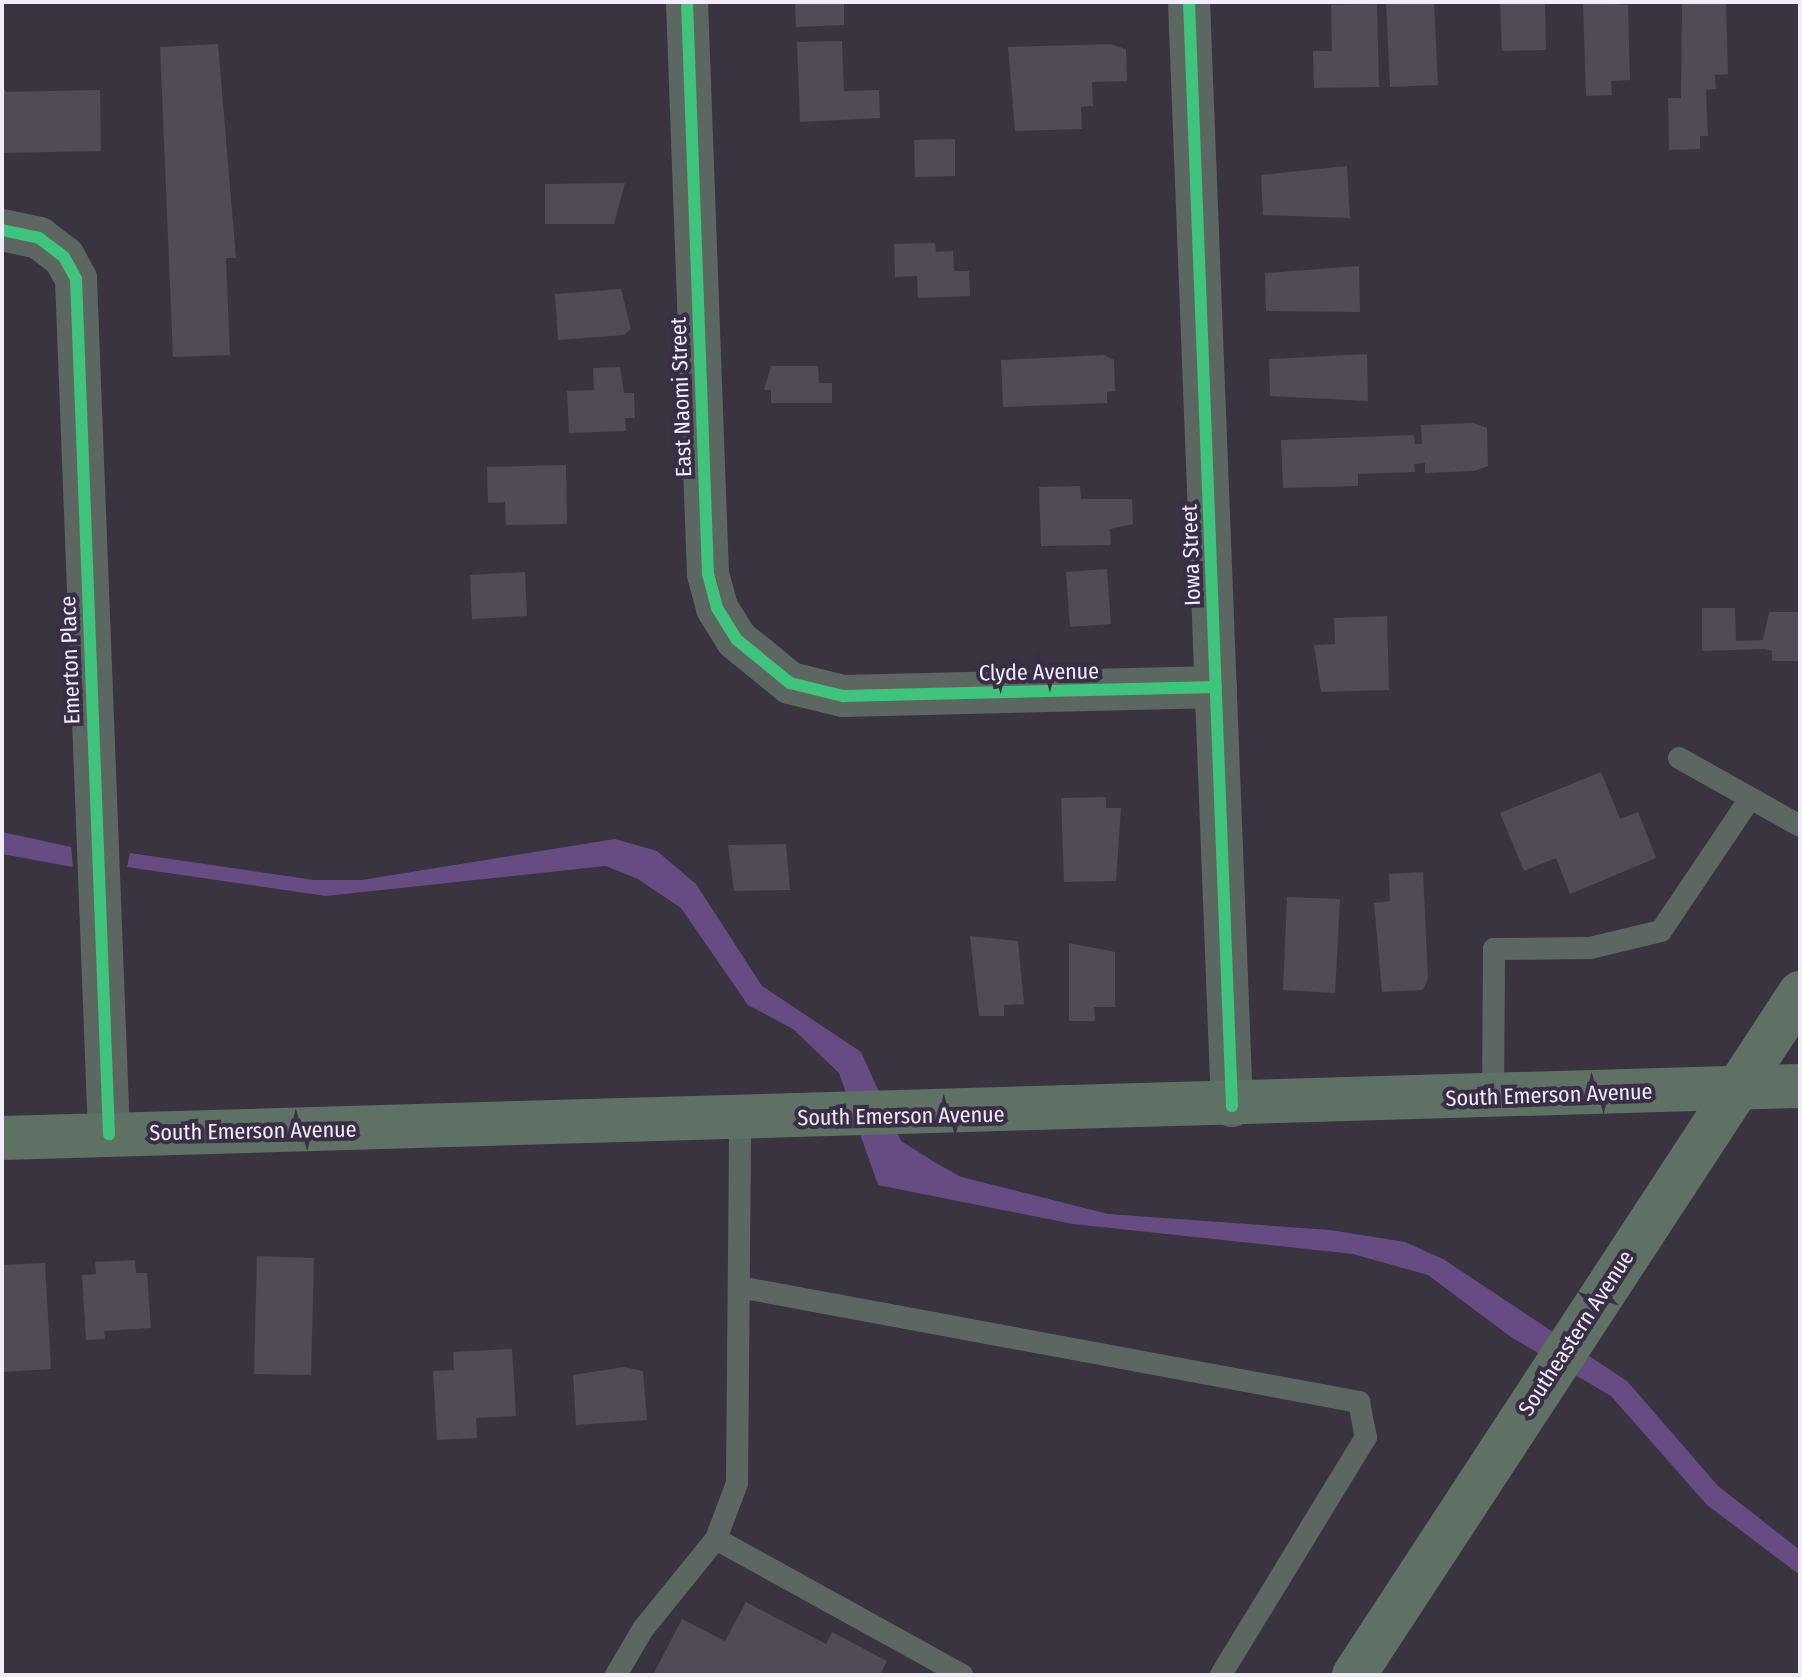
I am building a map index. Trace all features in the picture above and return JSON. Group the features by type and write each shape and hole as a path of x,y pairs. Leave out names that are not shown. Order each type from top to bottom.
{"main road":[{"name":"Southeastern Avenue","path":"1354,1675 1735,1088 1800,993"},
{"name":"South Emerson Avenue","path":"2,1138 954,1115 1800,1086"}],"street":[{"name":"East Naomi Street","path":"687,2 711,591 725,624 775,676 826,694 862,696"},
{"name":"Iowa Street","path":"1189,2 1232,1106"},
{"name":"Emerton Place","path":"2,230 39,238 64,257 76,279 109,1134"},
{"name":"Clyde Avenue","path":"862,696 1216,687"}],"lane":[{"path":"1679,758 1800,826"},
{"path":"1493,1097 1494,949 1590,948 1661,931 1749,800"},
{"path":"616,1675 643,1629 716,1539 737,1483 740,1120"},
{"path":"739,1287 1359,1402 1366,1437 1221,1675"},
{"path":"716,1539 962,1675"}],"shaded area":[{"path":"2,832 71,847 73,867 2,854"},
{"path":"615,839 657,851 696,884 762,986 861,1052 901,1141 936,1163 961,1177 1108,1214 1330,1230 1405,1242 1443,1259 1627,1381 1718,1486 1800,1550 1800,1575 1707,1505 1611,1396 1511,1337 1428,1275 1353,1254 1073,1224 878,1185 839,1073 793,1029 748,1005 681,908 638,879 606,866 326,896 127,867 130,853 314,880 362,880"}],"building":[{"path":"795,2 844,2 844,25 796,27"},
{"path":"1386,2 1434,2 1438,85 1390,87"},
{"path":"1545,2 1546,50 1502,51 1500,3"},
{"path":"1583,2 1628,5 1630,80 1611,81 1612,95 1586,96"},
{"path":"1682,2 1726,3 1728,74 1715,75 1716,89 1706,90 1708,136 1700,136 1700,149 1669,150 1668,98 1681,98"},
{"path":"1377,4 1379,87 1314,88 1313,51 1332,51 1331,5"},
{"path":"842,41 844,91 879,90 880,118 800,122 797,42"},
{"path":"218,44 236,258 226,258 230,355 173,357 160,47"},
{"path":"1110,44 1126,49 1127,81 1092,82 1093,106 1081,107 1082,129 1015,131 1008,47"},
{"path":"2,84 6,92 100,90 101,151 2,153"},
{"path":"955,139 955,176 915,177 914,140"},
{"path":"1347,166 1350,218 1263,215 1261,175"},
{"path":"625,183 614,224 545,224 545,184"},
{"path":"935,243 936,252 953,251 954,271 969,271 970,296 918,298 917,276 895,277 894,244"},
{"path":"1359,266 1360,312 1266,311 1265,273"},
{"path":"621,289 631,329 624,335 558,340 555,294"},
{"path":"1367,354 1368,401 1270,396 1269,359"},
{"path":"1104,355 1114,360 1115,391 1107,392 1107,403 1003,407 1001,360"},
{"path":"771,366 818,366 819,383 832,383 832,403 771,403 771,390 764,390"},
{"path":"620,367 624,393 634,393 635,418 625,418 626,431 569,433 567,391 594,390 593,368"},
{"path":"1473,423 1487,428 1488,466 1474,471 1425,473 1425,463 1414,464 1415,472 1358,474 1358,486 1283,488 1281,440 1414,435 1415,444 1422,444 1421,425"},
{"path":"566,465 567,524 506,525 505,502 488,503 487,467"},
{"path":"1080,486 1081,499 1132,499 1133,524 1110,529 1111,545 1041,546 1039,487"},
{"path":"1107,569 1111,624 1070,627 1066,572"},
{"path":"525,572 527,616 472,619 470,575"},
{"path":"1702,608 1735,608 1736,641 1763,640 1769,612 1800,612 1800,661 1772,661 1772,651 1764,649 1702,651"},
{"path":"1387,616 1389,690 1321,692 1314,645 1335,644 1334,618"},
{"path":"1601,772 1620,819 1638,812 1656,858 1570,894 1556,858 1524,871 1500,813"},
{"path":"1106,797 1106,808 1121,808 1116,881 1064,882 1061,798"},
{"path":"786,844 790,890 734,891 728,845"},
{"path":"1423,872 1428,978 1423,990 1382,992 1374,903 1390,901 1389,874"},
{"path":"1287,897 1340,899 1335,993 1283,990"},
{"path":"970,936 1018,941 1024,1004 1004,1005 1004,1016 979,1016"},
{"path":"1069,943 1115,952 1115,1007 1094,1007 1095,1021 1069,1021"},
{"path":"257,1256 314,1258 311,1375 254,1374"},
{"path":"135,1260 136,1273 147,1273 151,1328 104,1331 105,1339 86,1340 82,1275 96,1274 95,1262"},
{"path":"45,1263 51,1369 2,1372 2,1265"},
{"path":"512,1349 516,1416 476,1418 477,1438 437,1440 433,1371 454,1370 453,1352"},
{"path":"624,1367 643,1371 647,1420 576,1425 573,1375"},
{"path":"746,1602 826,1644 832,1632 887,1661 880,1675 653,1675 682,1619 725,1641"}],"cycle path":[{"path":"687,2 708,574 717,608 736,639 790,683 843,696 1216,687"},
{"path":"1189,2 1232,1106"},
{"path":"2,230 39,238 64,257 76,279 109,1134"}]}
